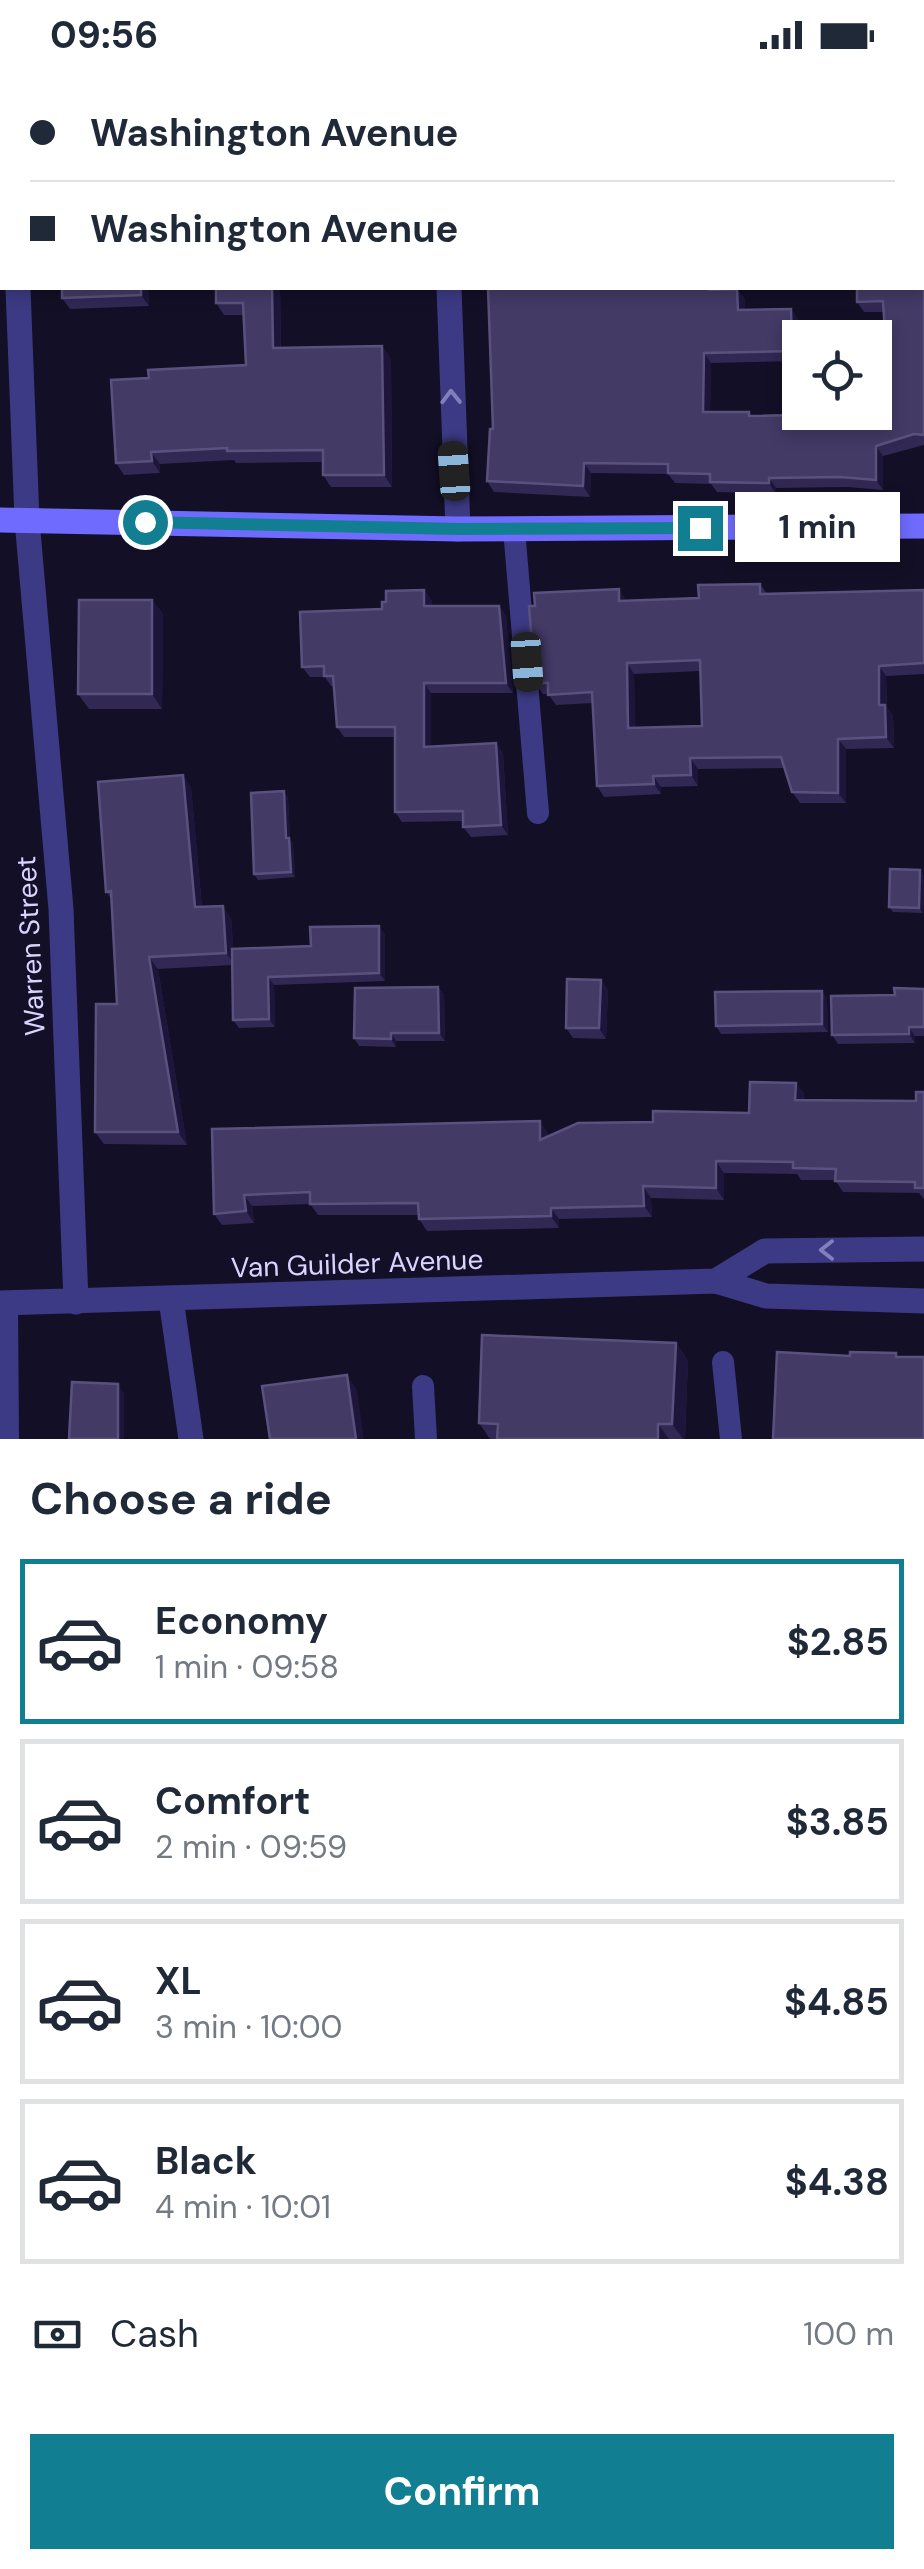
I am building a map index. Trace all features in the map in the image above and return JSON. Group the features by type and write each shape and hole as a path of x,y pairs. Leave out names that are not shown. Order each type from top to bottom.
{"street":[{"name":"Warren Street","path":"18,290 28,520 61,909 76,1302"},
{"path":"449,290 458,529"},
{"path":"0,520 458,529 924,526"},
{"path":"716,1281 765,1250 924,1249"},
{"name":"Van Guilder Avenue","path":"4,1303 716,1281 766,1296 924,1302"},
{"path":"171,1299 191,1439"}],"lane":[{"path":"514,529 538,812"},
{"path":"4,1303 8,1439"},
{"path":"723,1362 731,1439"},
{"path":"424,1386 426,1439"}],"building":[{"path":"62,290 141,290 141,295 62,298"},
{"path":"216,290 272,290 273,348 382,346 384,475 323,475 323,450 227,448 151,452 152,461 116,463 111,380 149,378 148,370 246,365 243,303 216,303"},
{"path":"488,290 737,290 738,310 791,309 791,320 782,320 782,351 704,353 703,412 782,415 782,430 892,430 892,320 884,320 883,301 857,302 857,290 924,290 924,435 914,434 876,446 876,480 840,477 769,478 769,483 710,482 710,474 668,473 668,464 584,463 583,486 487,481 493,429"},
{"path":"760,584 760,594 924,590 924,663 879,666 879,705 885,705 886,737 838,739 838,793 792,792 781,757 690,758 691,775 653,776 654,784 597,786 592,692 548,695 548,683 535,683 529,606 535,606 534,593 619,589 619,601 699,598 698,585","holes":["700,660 702,726 628,728 627,663"]},
{"path":"424,590 424,606 499,606 506,683 424,683 424,747 496,743 501,825 463,827 463,811 395,812 395,727 337,727 333,676 324,676 324,666 302,667 300,612 382,609 386,591"},
{"path":"79,600 152,600 152,694 78,694"},
{"path":"183,775 195,907 223,906 226,953 149,957 178,1132 95,1132 96,1004 117,1004 111,891 106,892 98,782"},
{"path":"284,791 291,872 254,874 251,793"},
{"path":"890,869 920,870 919,908 889,907"},
{"path":"379,926 379,973 268,977 269,1019 233,1020 232,949 311,946 310,927"},
{"path":"567,979 601,980 599,1028 566,1028"},
{"path":"438,987 439,1033 391,1033 391,1039 354,1038 355,988"},
{"path":"894,988 924,989 924,1027 909,1027 909,1034 832,1035 831,996 895,995"},
{"path":"822,991 822,1024 716,1026 715,992"},
{"path":"750,1082 796,1083 795,1100 916,1101 916,1092 924,1092 924,1188 915,1188 915,1182 835,1181 836,1169 793,1168 793,1162 716,1161 716,1188 643,1186 644,1206 551,1208 551,1216 419,1219 418,1203 310,1204 310,1192 244,1195 246,1211 214,1214 212,1129 540,1121 540,1140 578,1123 653,1122 653,1111 749,1113"},
{"path":"482,1335 676,1343 672,1424 658,1424 658,1439 497,1439 498,1424 479,1423"},
{"path":"777,1352 850,1356 850,1352 896,1353 896,1357 924,1357 924,1439 773,1439"},
{"path":"347,1375 356,1439 270,1439 262,1386"},
{"path":"72,1382 118,1384 118,1439 69,1439"}],"route":[{"path":"145,522 458,529 700,528"}]}
